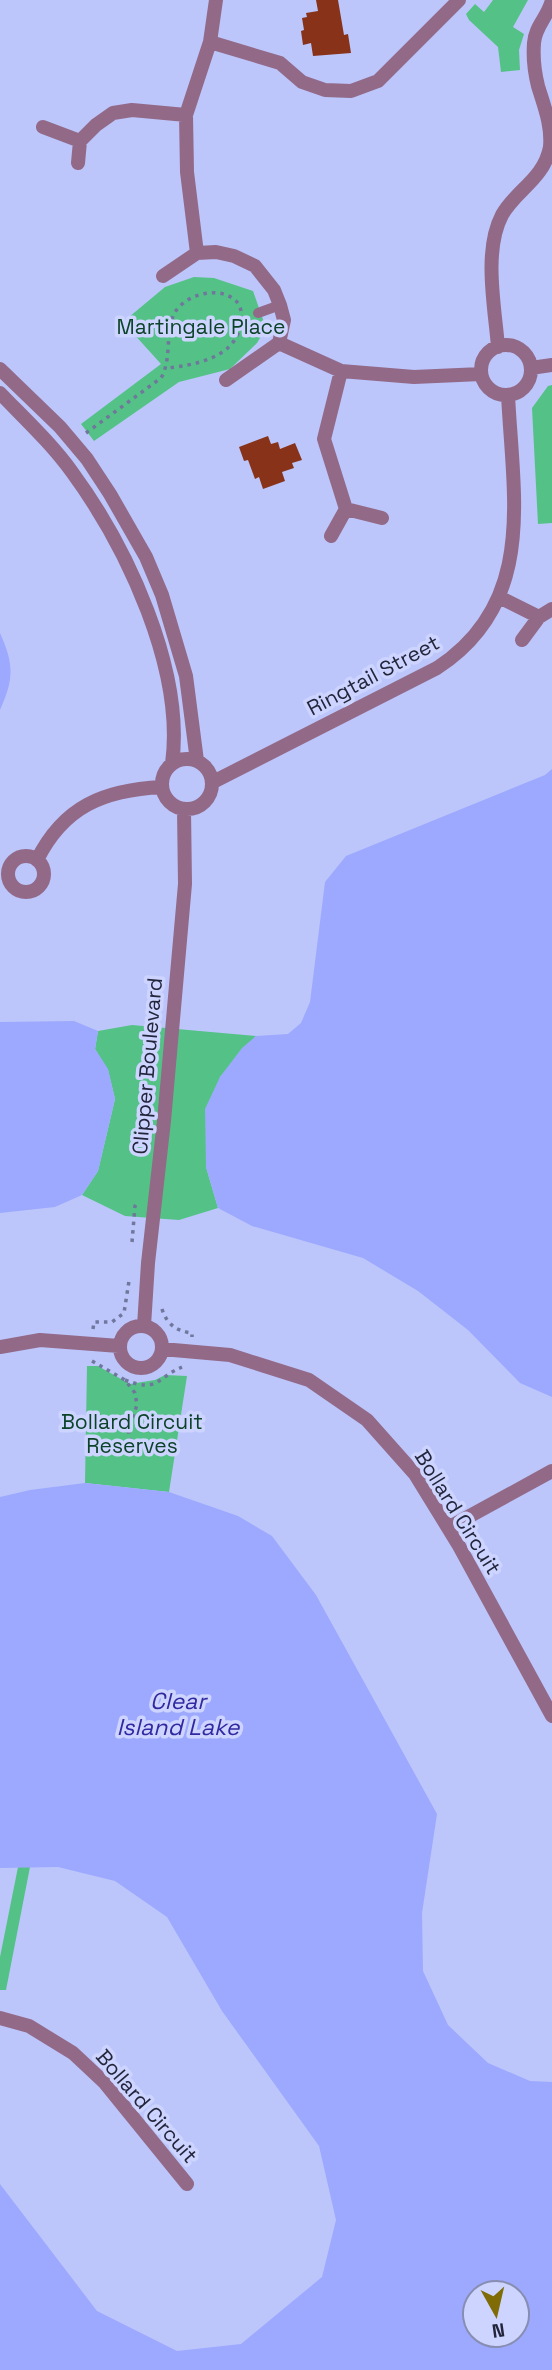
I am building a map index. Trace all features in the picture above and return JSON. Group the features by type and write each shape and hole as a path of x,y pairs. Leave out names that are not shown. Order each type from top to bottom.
{"street":[{"path":"197,253 187,172 186,115 210,42 216,0"},
{"path":"210,42 280,63 302,82 325,90 351,91 378,82 459,0"},
{"path":"498,347 491,255 494,232 503,213 546,165 551,144 549,114 538,85 533,45 536,29 550,11 552,0"},
{"path":"78,163 80,141 113,113 132,110 186,115"},
{"path":"43,127 80,141"},
{"path":"163,276 197,253 216,252 234,256 255,266 270,284 284,320 279,343 226,380"},
{"path":"279,343 341,371 414,377 481,374"},
{"path":"513,346 520,349 526,355 531,369 527,384 522,390 508,396 500,395 487,387 481,374 484,357 498,347 513,346"},
{"path":"531,369 552,365"},
{"path":"0,369 74,443 110,494 146,557 162,595 186,676 197,761"},
{"path":"331,536 346,509 324,439 341,371"},
{"path":"0,393 48,441 72,472 124,557 152,626 173,706 176,740 172,764 166,771 162,787 174,806 184,809 198,807 205,802 212,791 212,782 205,766 188,759 172,764"},
{"name":"Ringtail Street","path":"212,782 437,668 468,645 499,597 512,556 514,522 508,396"},
{"path":"346,509 382,518"},
{"path":"499,597 546,613 522,640"},
{"path":"37,860 59,826 79,810 103,796 136,788 162,787"},
{"name":"Clipper Boulevard","path":"144,1326 185,884 184,809"},
{"path":"144,1326 160,1336 162,1349 157,1361 139,1368 123,1359 119,1346 124,1333 130,1328 144,1326"},
{"path":"0,1348 40,1340 119,1346"},
{"name":"Bollard Circuit","path":"162,1349 230,1355 309,1380 366,1420 415,1474 448,1528 552,1716"},
{"path":"448,1528 552,1471"},
{"name":"Bollard Circuit","path":"0,2018 29,2026 73,2053 105,2083 187,2184"}],"lane":[{"path":"258,313 280,305"}],"path":[{"path":"74,443 161,378 167,368 172,317 180,306 206,293 236,300 241,309 241,319 235,341 212,359 167,368"}],"green space":[{"path":"493,0 528,0 513,27 524,34 519,50 520,70 501,72 498,47 466,14 475,4 484,12"},
{"name":"Martingale Place","path":"194,277 214,278 253,291 266,328 257,343 230,369 179,382 94,441 81,424 161,364 123,322 165,287"},
{"path":"552,385 552,523 538,524 532,408 548,386"},
{"path":"132,1025 256,1036 220,1077 206,1167 218,1208 179,1220 125,1216 82,1195 98,1171 115,1099 108,1070 95,1049 98,1031"},
{"name":"Bollard Circuit Reserves","path":"87,1366 98,1366 130,1384 155,1380 165,1375 187,1376 169,1492 85,1483"},
{"path":"18,1867 30,1867 6,1990 0,1990 0,1957"}],"water":[{"path":"0,633 10,663 10,680 0,710"},
{"path":"552,769 552,1397 520,1383 468,1330 418,1291 363,1258 252,1226 218,1208 206,1167 205,1109 220,1077 242,1048 256,1036 288,1034 301,1023 310,1002 325,882 346,856 545,775"},
{"path":"74,1021 98,1031 95,1049 108,1069 115,1099 98,1171 82,1195 55,1207 0,1213 0,1022"},
{"name":"Clear Island Lake","path":"85,1483 169,1492 238,1516 272,1536 316,1595 437,1814 422,1913 423,1971 448,2025 488,2063 530,2081 552,2082 552,2370 0,2370 0,2184 97,2311 177,2351 241,2344 322,2277 336,2220 319,2146 222,2011 167,1917 115,1881 58,1867 0,1868 0,1497"}],"building":[{"path":"316,0 338,0 344,35 348,34 351,53 313,56 311,43 303,45 302,18 307,17 306,13 318,11"},
{"path":"268,436 271,444 278,442 280,449 295,443 302,460 292,463 294,468 282,472 285,481 263,489 259,477 255,479 248,460 244,461 239,447"}]}
